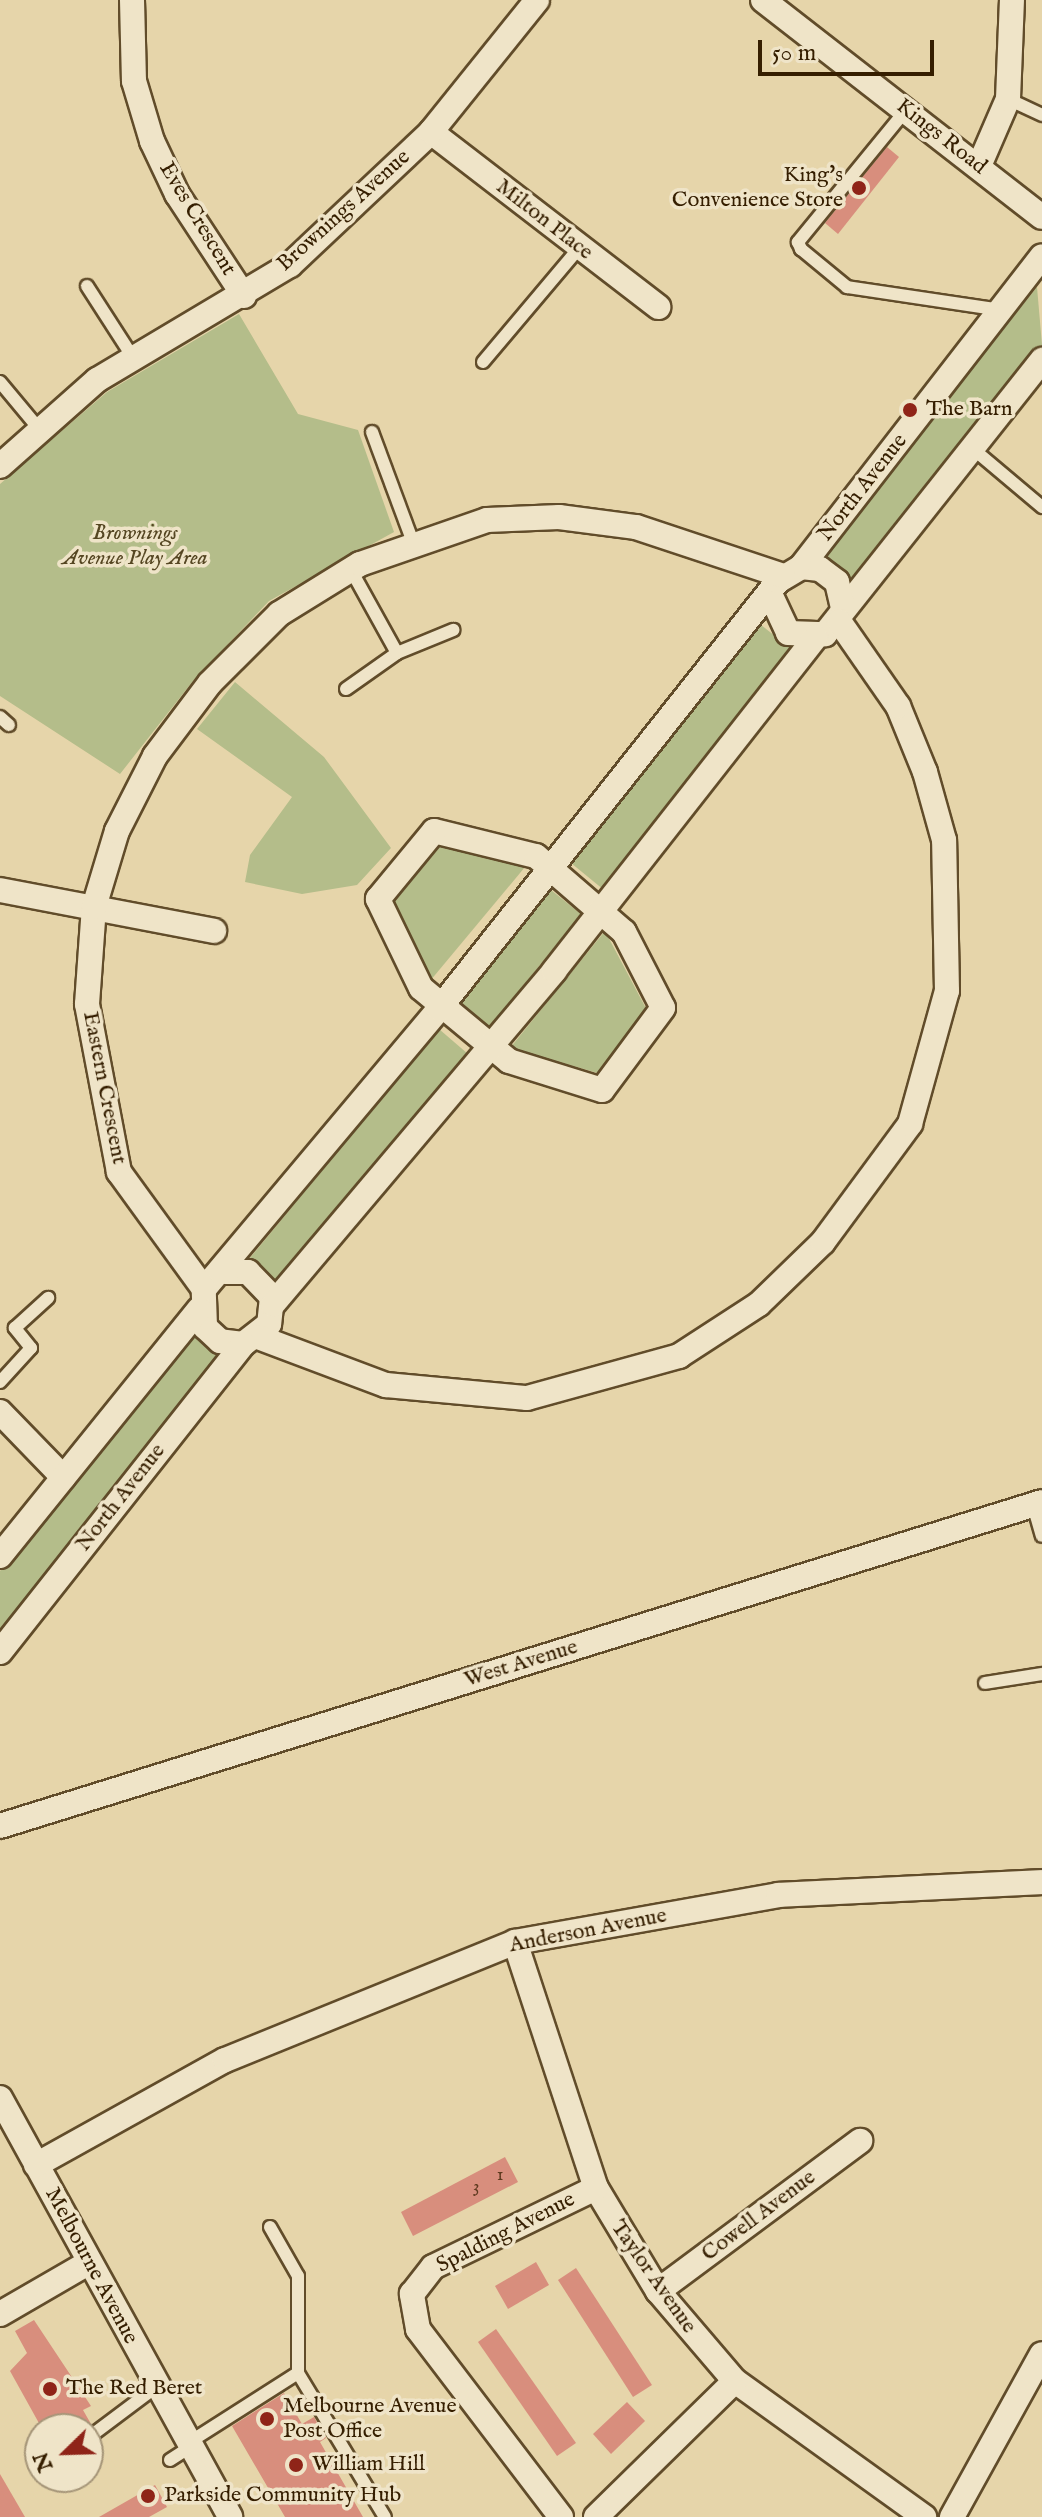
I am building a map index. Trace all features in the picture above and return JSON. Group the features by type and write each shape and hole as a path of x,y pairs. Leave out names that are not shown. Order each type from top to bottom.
{"street":[{"name":"Eves Crescent","path":"132,0 134,81 152,141 177,194 244,296"},
{"name":"Brownings Avenue","path":"0,466 40,430 134,359 244,296 290,265 431,132 537,0"},
{"name":"Kings Road","path":"763,0 1042,217"},
{"path":"979,166 1008,99 1012,0"},
{"name":"Milton Place","path":"431,132 658,307"},
{"name":"North Avenue","path":"0,1556 202,1299 772,598 1042,256"},
{"name":"North Avenue","path":"0,1652 250,1341 273,1304 604,909 816,637 841,614 1042,360"},
{"name":"Eastern Crescent","path":"202,1299 119,1172 87,1004 94,907 117,831 149,768 210,683 279,614 351,570 413,542 487,520 559,517 636,527 792,572"},
{"name":"North Avenue","path":"792,572 831,575 841,614"},
{"path":"772,598 788,633 816,637"},
{"path":"202,1299 212,1336 250,1341 386,1385 527,1398 679,1356 759,1304 823,1242 910,1124 947,991 944,840 925,772 898,706 841,614"},
{"path":"434,831 554,866 604,909 624,932 663,1008 602,1090 489,1049 439,1009 421,988 378,899 434,831"},
{"path":"0,890 214,931"},
{"path":"225,1272 259,1279 273,1304"},
{"path":"0,1412 63,1477"},
{"name":"West Avenue","path":"0,1826 1037,1504"},
{"name":"Anderson Avenue","path":"36,2165 225,2060 515,1942 778,1895 1042,1882"},
{"name":"Taylor Avenue","path":"515,1942 596,2188 658,2291 735,2381 924,2517"},
{"name":"Melbourne Avenue","path":"0,2098 156,2387 183,2450 230,2517"},
{"name":"Cowell Avenue","path":"658,2291 860,2141"},
{"name":"Spalding Avenue","path":"561,2517 418,2329 412,2294 433,2267 596,2188"},
{"path":"0,2314 88,2263"},
{"path":"952,2517 1042,2354"},
{"path":"596,2517 735,2381"}],"lane":[{"path":"1008,99 1042,115"},
{"path":"906,110 798,242 801,249 847,287 1000,310"},
{"path":"483,362 580,247"},
{"path":"87,286 134,359"},
{"path":"0,382 40,430"},
{"path":"372,432 413,542"},
{"path":"972,448 1042,507"},
{"path":"351,570 397,653"},
{"path":"346,689 397,653 453,630"},
{"path":"0,1382 31,1348 15,1328 48,1298"},
{"path":"1037,1504 1042,1536"},
{"path":"985,1683 1042,1674"},
{"path":"270,2227 298,2276 298,2373 385,2517"},
{"path":"183,2450 298,2373"},
{"path":"104,2426 156,2387"}],"green space":[{"path":"1037,287 1042,345 851,583 820,558"},
{"name":"Brownings Avenue Play Area","path":"239,314 298,414 358,430 394,532 269,601 193,681 120,774 0,696 0,484 107,392"},
{"path":"761,625 794,651 604,890 571,863"},
{"path":"235,682 324,757 391,848 357,885 302,894 245,882 250,855 292,797 197,729"},
{"path":"443,843 525,867 430,981 390,907"},
{"path":"551,890 581,914 490,1027 460,1003"},
{"path":"605,931 649,1014 601,1074 510,1048"},
{"path":"439,1029 468,1054 279,1284 249,1259"},
{"path":"194,1331 224,1355 0,1633 0,1571"}],"building":[{"name":"King's Convenience Store","path":"887,147 899,157 838,234 825,223"},
{"path":"505,2157 518,2182 413,2236 401,2212"},
{"path":"536,2262 549,2285 508,2309 495,2286"},
{"path":"576,2268 652,2385 633,2397 558,2280"},
{"name":"The Red Beret","path":"34,2320 91,2406 83,2410 85,2413 33,2413 10,2371 27,2353 15,2331"},
{"path":"496,2329 576,2443 557,2456 478,2342"},
{"path":"284,2393 302,2424 314,2417 326,2438 320,2442 363,2517 285,2517 232,2426"},
{"path":"627,2402 645,2421 611,2454 593,2434"},
{"path":"0,2474 25,2517 0,2517"},
{"name":"Parkside Community Hub","path":"155,2485 167,2507 149,2517 99,2517"}],"place":[{"name":"King's Convenience Store","path":"859,188"},
{"name":"The Barn","path":"910,410"},
{"name":"The Red Beret","path":"50,2389"},
{"name":"Melbourne Avenue Post Office","path":"267,2419"},
{"name":"William Hill","path":"296,2465"},
{"name":"Parkside Community Hub","path":"148,2496"}]}
